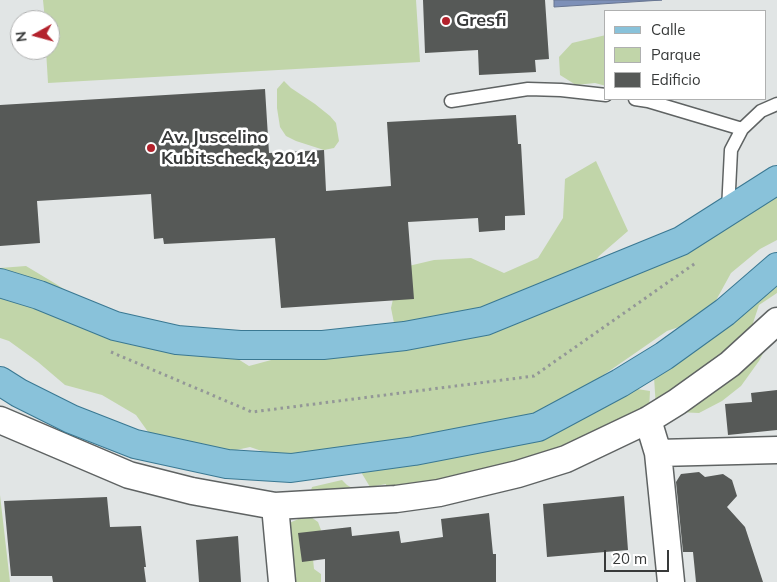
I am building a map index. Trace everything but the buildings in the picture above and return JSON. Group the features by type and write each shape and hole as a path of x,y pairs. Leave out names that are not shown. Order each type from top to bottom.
{"main road":[{"path":"0,283 115,326 176,340 240,345 322,344 404,336 485,321 681,241 777,180"},
{"path":"0,381 19,393 71,419 134,444 226,464 291,468 414,451 538,427 620,383 664,356 725,312 777,267"}],"street":[{"path":"0,420 129,474 192,491 275,506 396,499 448,491 518,474 566,459 648,420 677,402 730,364 777,321"},
{"path":"648,420 658,454 671,582"},
{"path":"658,454 777,450"},
{"path":"275,506 282,582"}],"lane":[{"path":"451,101 528,89 561,90 604,95"},
{"path":"648,100 742,129"},
{"path":"728,212 731,150 742,129 761,111 777,104"}],"path":[{"path":"108,350 252,412 534,376 704,257"}],"green space":[{"path":"43,0 416,0 420,62 48,83 47,60 60,60 60,10 44,10"},
{"path":"604,35 604,85 595,83 576,85 560,75 559,57 572,43"},
{"path":"284,81 330,116 336,123 339,141 334,148 324,150 286,136 280,127 277,108 277,89"},
{"path":"596,161 628,231 599,256 575,285 777,188 777,240 760,249 731,273 714,304 685,325 667,331 563,403 624,387 650,391 649,410 578,451 385,494 386,484 370,487 361,472 291,461 250,447 218,454 151,436 136,415 102,395 65,385 9,341 0,338 0,268 26,266 85,303 219,347 249,366 323,346 397,338 391,308 400,268 434,260 471,258 504,273 538,258 563,218 565,179"},
{"path":"777,254 777,293 759,305 753,323 768,344 759,361 741,386 722,401 699,413 677,412 656,408 654,377 729,314"},
{"path":"342,480 359,492 368,490 370,487 367,498 309,497 312,487"},
{"path":"0,495 10,582 0,582"},
{"path":"308,515 318,522 321,530 316,536 312,549 314,569 321,574 321,582 284,582 282,526"}],"water":[{"path":"554,0 662,0 554,7"}],"place":[{"name":"Gresfi","path":"446,21"},
{"name":"Av. Juscelino Kubitscheck, 2014","path":"151,148"}]}
